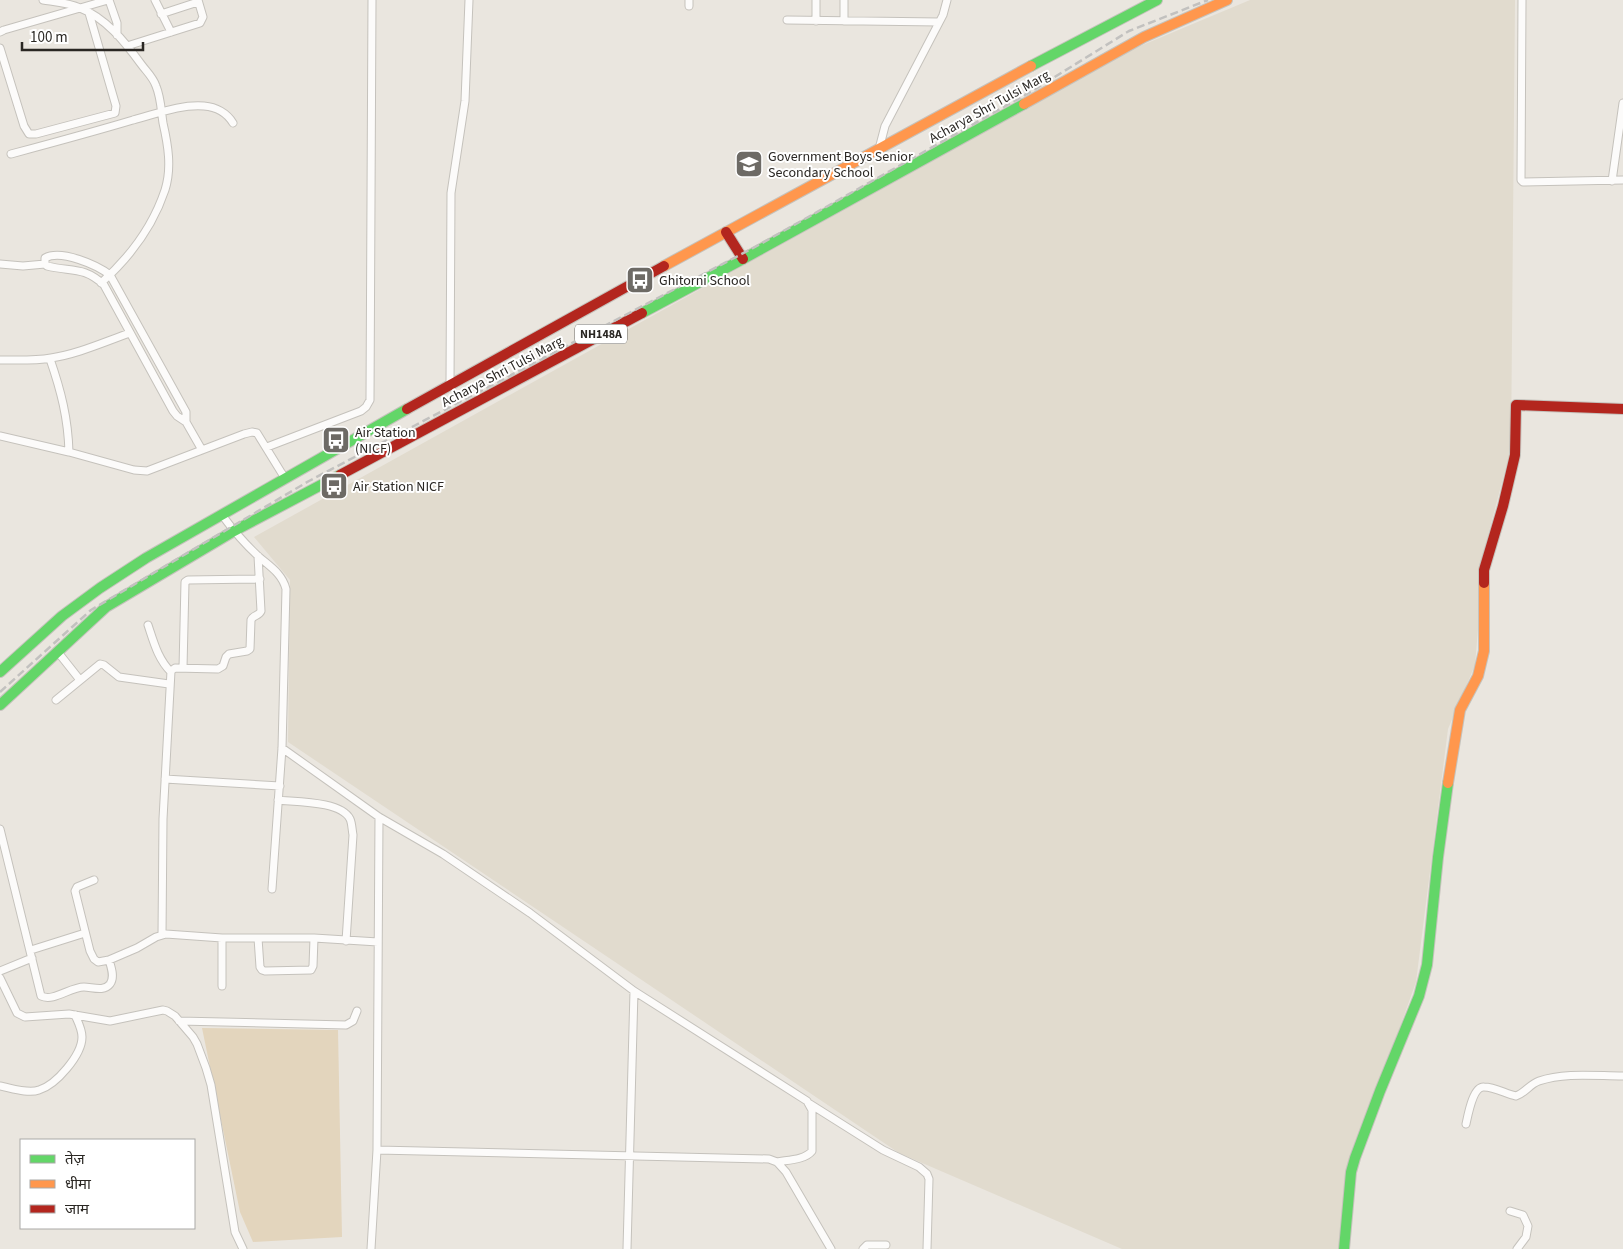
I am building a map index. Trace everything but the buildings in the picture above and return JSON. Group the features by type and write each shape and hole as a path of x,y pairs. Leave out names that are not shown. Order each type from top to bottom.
{"main road":[{"name":"Acharya Shri Tulsi Marg","path":"0,704 106,607 234,531 743,259 1144,37 1227,0"},
{"name":"Acharya Shri Tulsi Marg","path":"0,672 62,616 146,558 450,384 844,167 1152,1"},
{"path":"726,232 743,259"},
{"path":"1344,1249 1351,1172 1355,1158 1419,996 1427,965 1438,856 1453,749 1460,710 1478,676 1484,651 1484,570 1503,506 1515,454 1516,405 1623,409"}],"street":[{"path":"46,0 81,8 104,22 127,46 156,85 162,112 169,157 165,189 160,203 141,239 102,283"},
{"path":"0,32 109,0 117,23 117,35"},
{"path":"155,0 171,32"},
{"path":"266,447 361,411 370,400 372,0"},
{"path":"450,384 451,193 466,93 469,0"},
{"path":"816,0 816,20"},
{"path":"844,0 844,21"},
{"path":"878,150 885,126 939,22 948,0"},
{"path":"1522,0 1521,179 1523,182 1623,180"},
{"path":"127,46 200,23 203,17 198,1 161,14"},
{"path":"0,48 24,126 29,134 36,134 115,113 116,106 89,13"},
{"path":"787,20 939,22"},
{"path":"1612,181 1623,103"},
{"path":"11,154 162,112 194,106 207,106 221,111 233,123"},
{"path":"45,264 44,260 47,257 63,256 90,264 110,275 186,412 186,422"},
{"path":"0,264 33,266 45,264 52,267 69,268 90,274 102,283 176,416 186,422 202,450"},
{"path":"0,360 29,361 50,359 74,353 130,333"},
{"path":"50,359 66,412 69,452"},
{"path":"0,436 122,467 147,471 252,432 260,436 280,472 286,478"},
{"path":"222,515 234,531 258,556 277,572 284,582 286,589 282,748 272,889"},
{"path":"162,934 165,779 171,672 175,668 218,669 223,666 226,656 229,654 248,651 251,645 251,620 261,610 258,556"},
{"path":"183,668 185,582 188,580 260,579"},
{"path":"148,625 158,654 171,672"},
{"path":"57,651 80,680"},
{"path":"56,700 100,664 119,677 169,684"},
{"path":"282,748 379,817 443,854 530,913 634,990 883,1150 919,1167 927,1174 929,1179 927,1249"},
{"path":"165,779 280,786"},
{"path":"278,800 328,806 339,809 350,819 353,835 346,940"},
{"path":"371,1249 376,1150 379,817"},
{"path":"0,828 41,996 46,998 84,987 96,989 106,987 112,981 109,960"},
{"path":"94,880 77,886 75,891 85,933 94,959 98,962 109,960 162,934 222,938 314,938 378,942"},
{"path":"31,950 85,933"},
{"path":"222,938 222,986"},
{"path":"258,938 260,967 265,971 311,970 313,966 314,938"},
{"path":"0,971 32,958"},
{"path":"0,978 19,1015 30,1017 64,1014 110,1021 163,1010 171,1013 179,1021 197,1044 211,1085 235,1232 242,1249"},
{"path":"627,1249 628,1156 634,990"},
{"path":"179,1021 346,1025 353,1021 357,1011"},
{"path":"0,1086 34,1091 45,1088 54,1081 73,1061 81,1044 82,1034 75,1015"},
{"path":"1466,1124 1476,1090 1481,1087 1516,1096 1535,1083 1550,1078 1623,1076"},
{"path":"777,1162 805,1157 810,1154 813,1148 812,1110 810,1104"},
{"path":"376,1150 763,1157 777,1162 786,1172 831,1249"},
{"path":"1510,1211 1522,1215 1528,1226 1526,1237 1516,1249"},
{"path":"863,1249 867,1245 886,1244"}],"shaded area":[{"path":"1250,0 1515,0 1511,448 1478,573 1478,629 1475,665 1448,729 1416,982 1350,1167 1340,1249 1122,1249 899,1153 288,742 290,580 254,537 1133,49"},
{"path":"202,1028 338,1030 342,1237 253,1242 240,1212"}],"railway":[{"path":"0,692 91,610 309,481 755,247 1032,91 1129,31 1208,0"}],"traffic: fast":[{"path":"1031,66 1157,0"},
{"path":"642,313 1024,104"},
{"path":"0,672 62,616 146,558 407,409"},
{"path":"0,705 106,607 234,531 340,475"},
{"path":"1344,1249 1351,1172 1355,1158 1419,996 1427,965 1448,783"}],"traffic: slow":[{"path":"1024,104 1144,37 1227,0"},
{"path":"664,266 1031,66"},
{"path":"1448,783 1460,710 1478,676 1484,651 1484,583"}],"traffic: jam":[{"path":"726,232 743,259"},
{"path":"407,409 664,266"},
{"path":"340,475 642,313"},
{"path":"1484,583 1484,570 1503,506 1515,455 1516,405 1623,409"}],"place":[{"name":"Government Boys Senior Secondary School","path":"749,164"},
{"name":"Ghitorni School","path":"640,280"},
{"name":"Air Station (NICF)","path":"336,440"},
{"name":"Air Station NICF","path":"334,486"}]}
